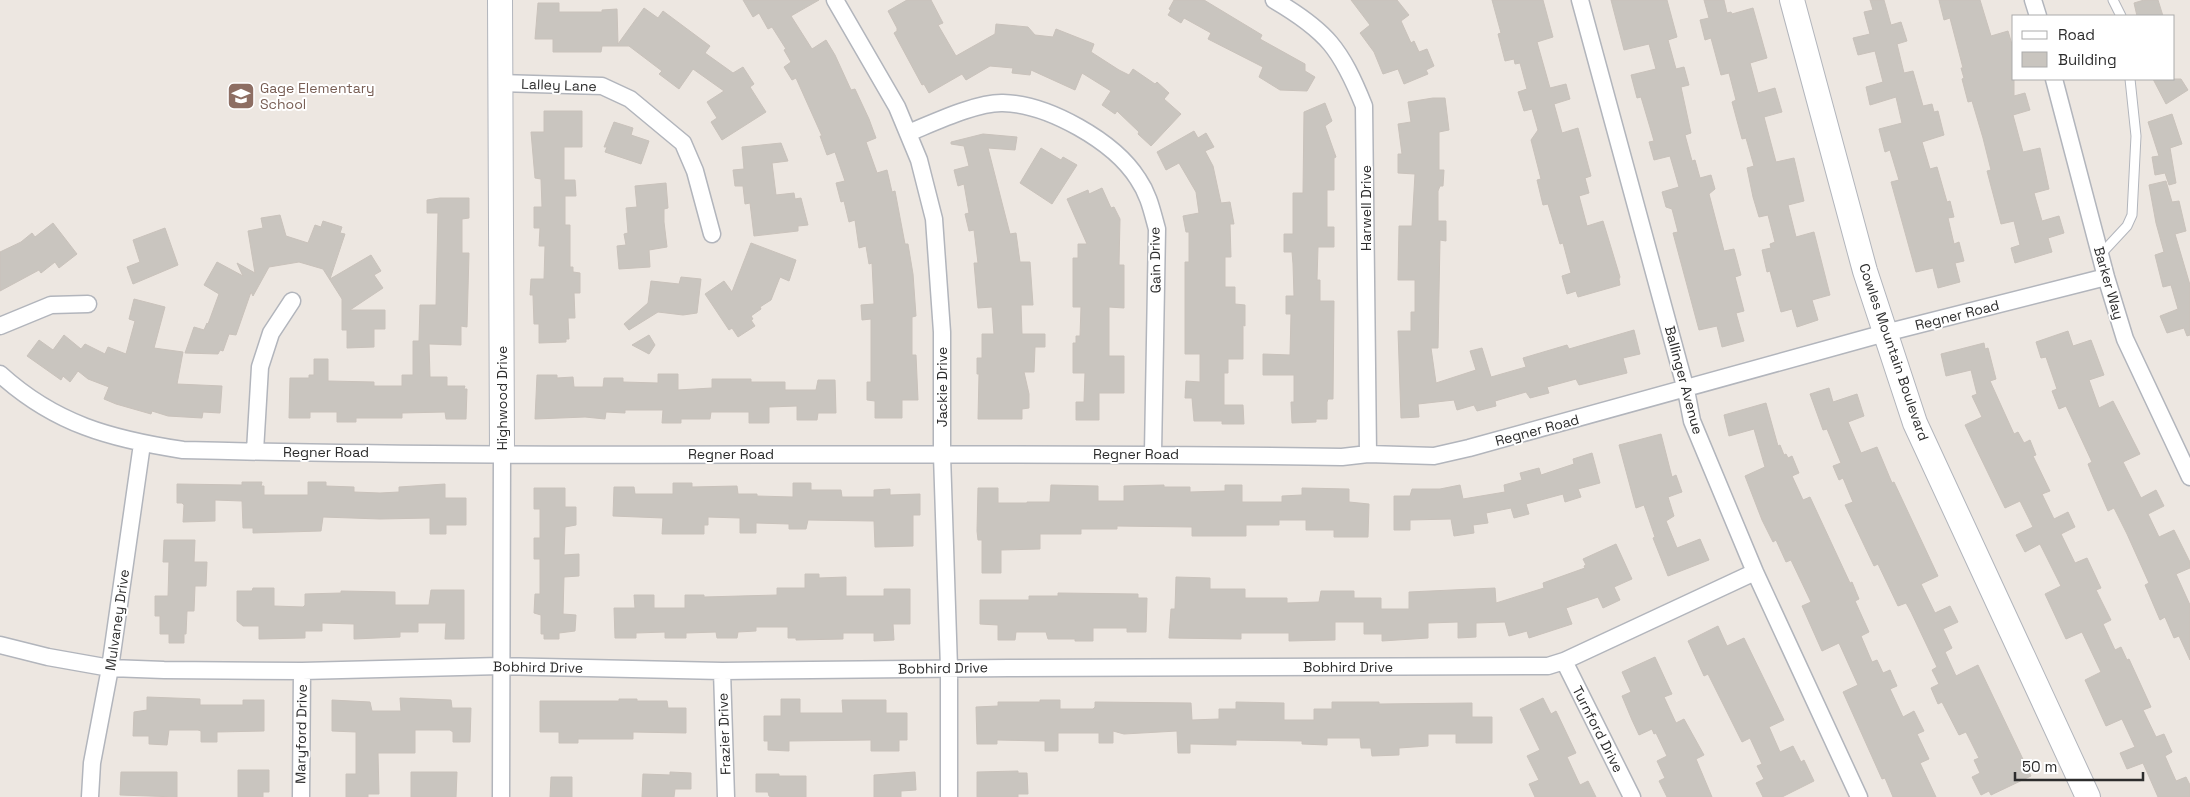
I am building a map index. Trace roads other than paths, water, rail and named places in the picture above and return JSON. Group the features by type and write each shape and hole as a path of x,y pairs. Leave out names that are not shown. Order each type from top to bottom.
{"street":[{"name":"Highwood Drive","path":"500,0 501,797"},
{"name":"Jackie Drive","path":"835,0 897,107 918,160 934,219 942,332 942,455 949,668 949,797"},
{"name":"Harwell Drive","path":"1274,0 1306,19 1325,36 1340,55 1352,76 1364,106 1368,454"},
{"name":"Ballinger Avenue","path":"1580,0 1686,390 1692,421 1755,572 1859,797"},
{"name":"Cowles Mountain Boulevard","path":"1792,0 1863,263 1915,423 2088,797"},
{"path":"2033,0 2038,15"},
{"name":"Barker Way","path":"2054,80 2106,277 2125,339 2190,477"},
{"name":"Lalley Lane","path":"499,83 602,86 630,99 683,142 695,171 712,234"},
{"name":"Gain Drive","path":"908,133 970,109 1001,102 1030,107 1057,116 1098,140 1120,156 1138,179 1150,201 1156,229 1153,454"},
{"name":"Regner Road","path":"0,374 33,401 75,424 99,433 142,444 183,450 255,452 942,455 1153,454 1342,457 1368,454 1434,456 1686,390 1885,333 2106,277"},
{"path":"255,452 260,367 271,333 292,301"},
{"path":"0,326 51,305 88,304"},
{"name":"Mulvaney Drive","path":"90,797 92,763 110,668 142,444"},
{"name":"Bobhird Drive","path":"0,645 48,657 110,668 302,671 500,666 722,671 949,668 1548,666 1564,661 1755,572"},
{"name":"Turnford Drive","path":"1564,661 1632,797"},
{"name":"Maryford Drive","path":"301,797 302,671"},
{"name":"Frazier Drive","path":"722,671 726,797"}],"lane":[{"path":"2114,0 2121,15"},
{"path":"2100,255 2127,226 2132,215 2136,136 2130,80"}],"place":[{"name":"Gage Elementary School","path":"241,96"}]}
